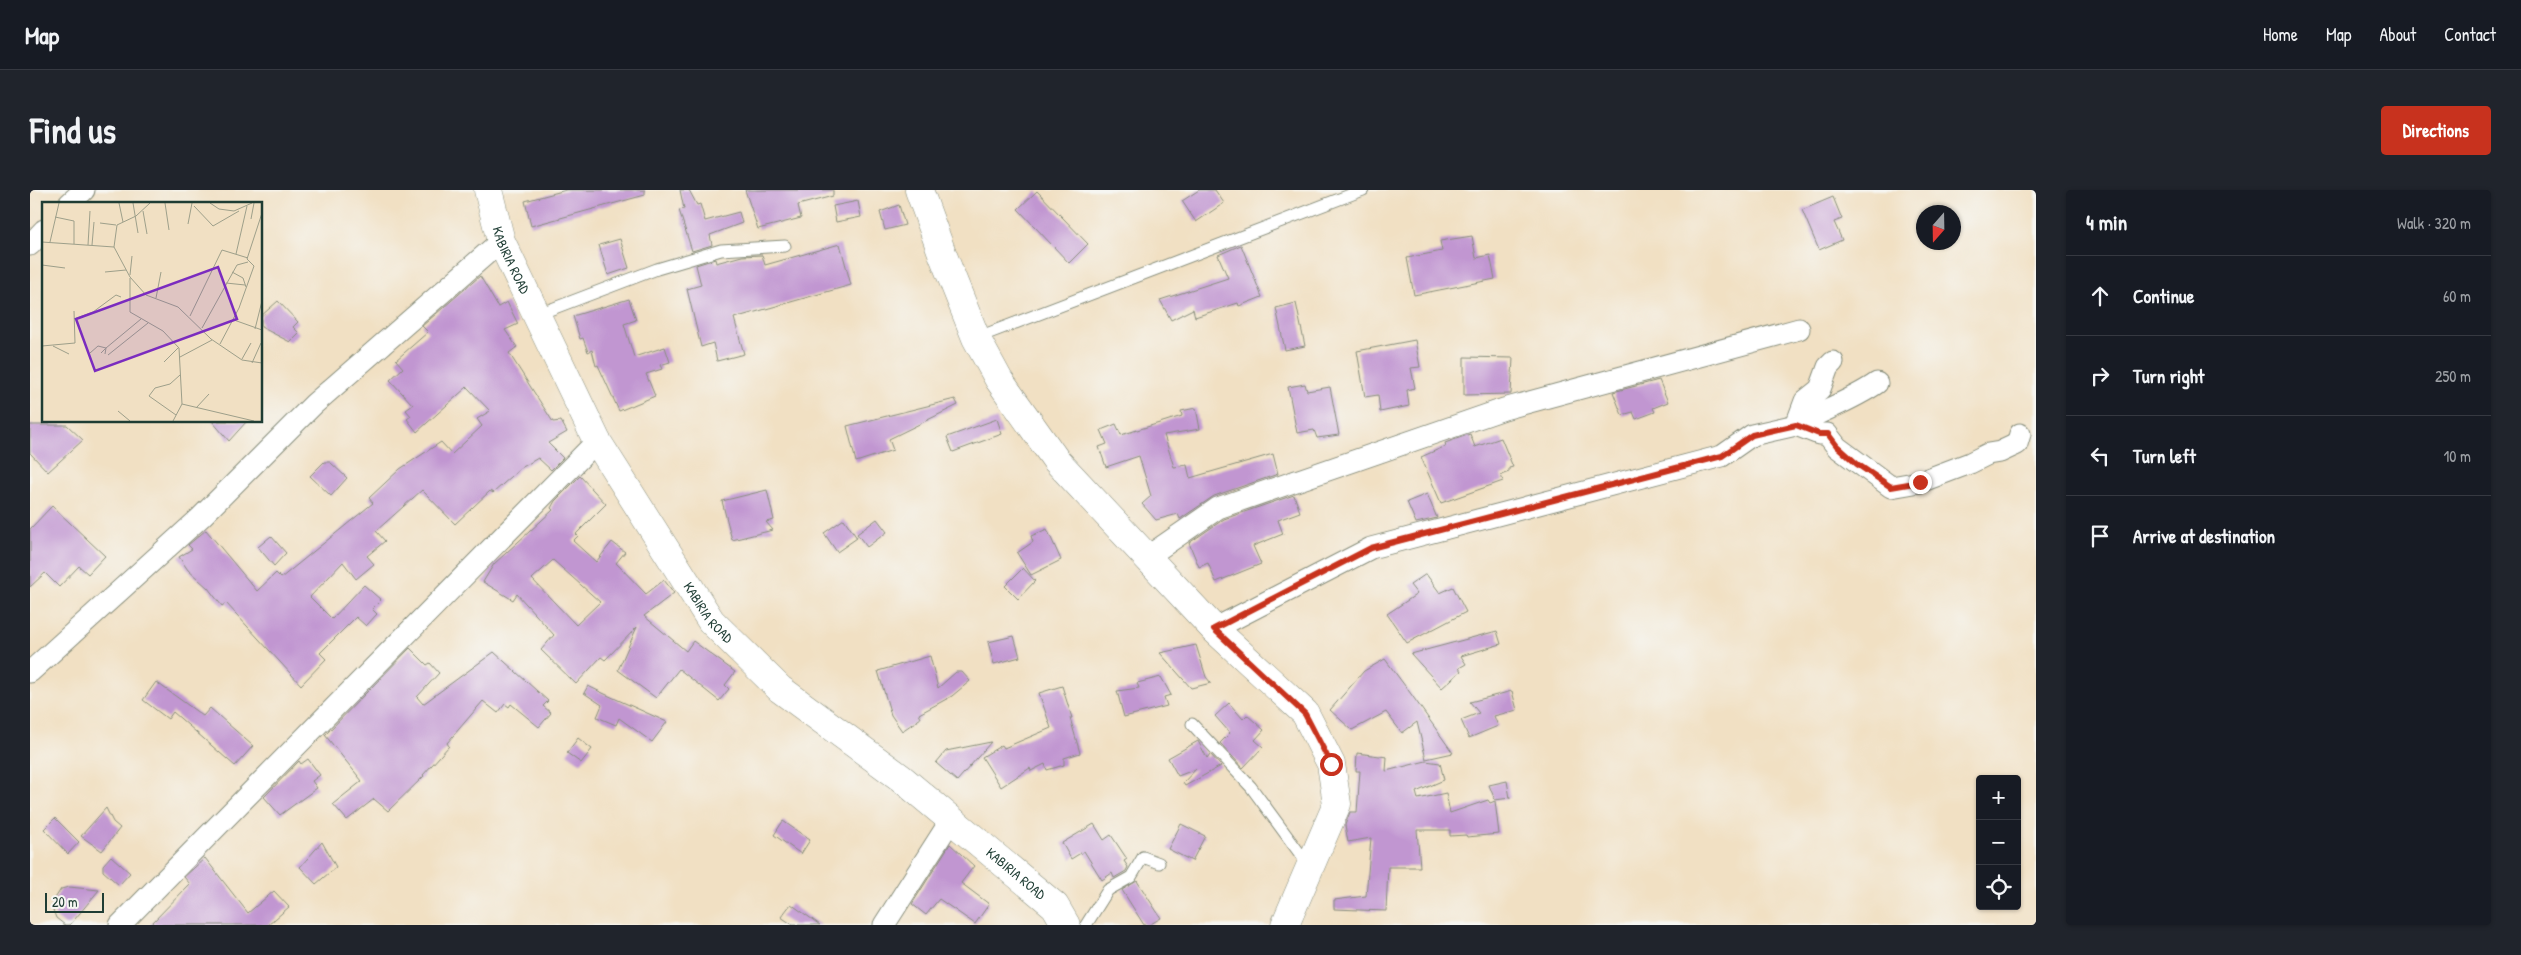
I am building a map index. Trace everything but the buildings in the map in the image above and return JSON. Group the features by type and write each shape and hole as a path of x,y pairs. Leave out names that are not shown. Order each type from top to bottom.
{"main road":[{"name":"KABIRIA ROAD","path":"488,190 501,241 597,441 711,621 780,689 901,778 1055,906 1066,925"},
{"path":"919,190 976,338 999,380 1056,460 1214,629 1305,714 1331,764 1337,804 1285,925"}],"street":[{"path":"30,245 42,232"},
{"path":"30,672 201,517 314,404 501,241"},
{"path":"1147,557 1218,508 1504,409 1799,329"},
{"path":"1796,425 1805,401 1820,389 1828,366 1833,362"},
{"path":"1214,629 1371,548 1722,456 1752,435 1796,425 1822,411 1849,400 1877,383"},
{"path":"1796,425 1819,434 1828,434 1837,446 1857,464 1891,487 1920,482 1988,454 2000,452 2024,440"},
{"path":"120,925 597,441"},
{"path":"884,925 951,820"}],"lane":[{"path":"976,338 1363,190"},
{"path":"536,314 657,269 721,250 785,246"},
{"path":"1192,724 1251,787 1310,868"},
{"path":"1086,925 1108,890 1131,877 1143,857 1159,863"}],"route":[{"path":"1331,764 1305,714 1214,629 1371,548 1722,456 1752,435 1796,425 1819,434 1828,434 1837,446 1857,464 1891,487 1909,482 1920,482"}]}
